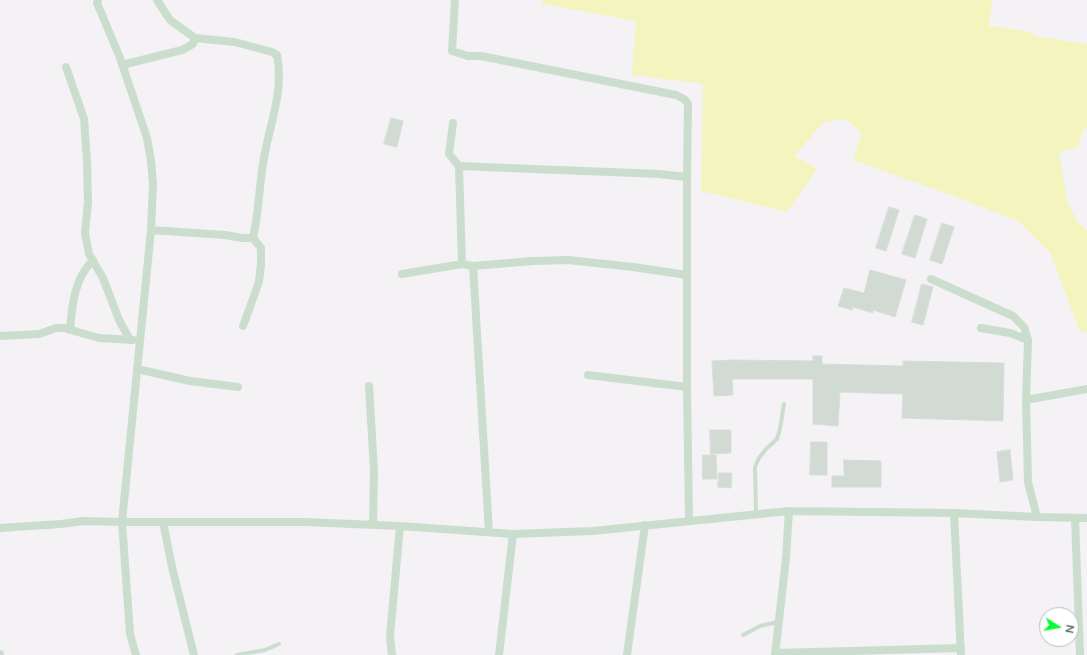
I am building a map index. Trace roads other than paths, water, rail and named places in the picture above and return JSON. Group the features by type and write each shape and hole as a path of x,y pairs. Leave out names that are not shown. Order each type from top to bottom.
{"street":[{"path":"157,0 170,20 195,38 235,42 272,52 277,55 280,68 278,102 264,158 253,238 260,248 262,264 259,282 243,326"},
{"path":"455,0 452,51 468,56 481,56 676,94 684,99 688,104 687,387 689,520"},
{"path":"97,1 122,65 147,138 153,184 151,230 122,522 130,634 136,655"},
{"path":"122,65 182,50 192,44 195,38"},
{"path":"66,67 84,119 88,202 85,233 89,254 103,278 119,320 130,340"},
{"path":"452,123 449,154 459,166 462,264"},
{"path":"459,166 659,174 687,177"},
{"path":"151,230 253,238"},
{"path":"70,330 76,286 82,273 93,260"},
{"path":"402,274 462,264 473,266 533,261 568,260 633,266 687,275"},
{"path":"473,266 490,532"},
{"path":"931,279 1013,316 1024,327 1028,340 1026,400 1028,482 1037,518"},
{"path":"0,336 39,334 56,328 64,328 99,338 140,340"},
{"path":"981,328 1010,333 1028,340"},
{"path":"137,370 190,381 238,387"},
{"path":"588,375 687,387"},
{"path":"369,386 374,471 373,525"},
{"path":"1026,400 1087,389"},
{"path":"0,528 83,521 304,522 400,526 513,534 593,531 789,510 954,514 1037,518 1087,518"},
{"path":"789,510 786,558 775,654 961,651 954,514"},
{"path":"1075,518 1080,655"},
{"path":"163,522 172,567 194,655"},
{"path":"627,655 645,525"},
{"path":"392,655 390,636 400,526"},
{"path":"499,655 513,534"}],"lane":[{"path":"756,514 755,467 759,458 777,439 784,404"},
{"path":"743,635 760,626 778,622"},
{"path":"237,655 265,650 279,644"}]}
